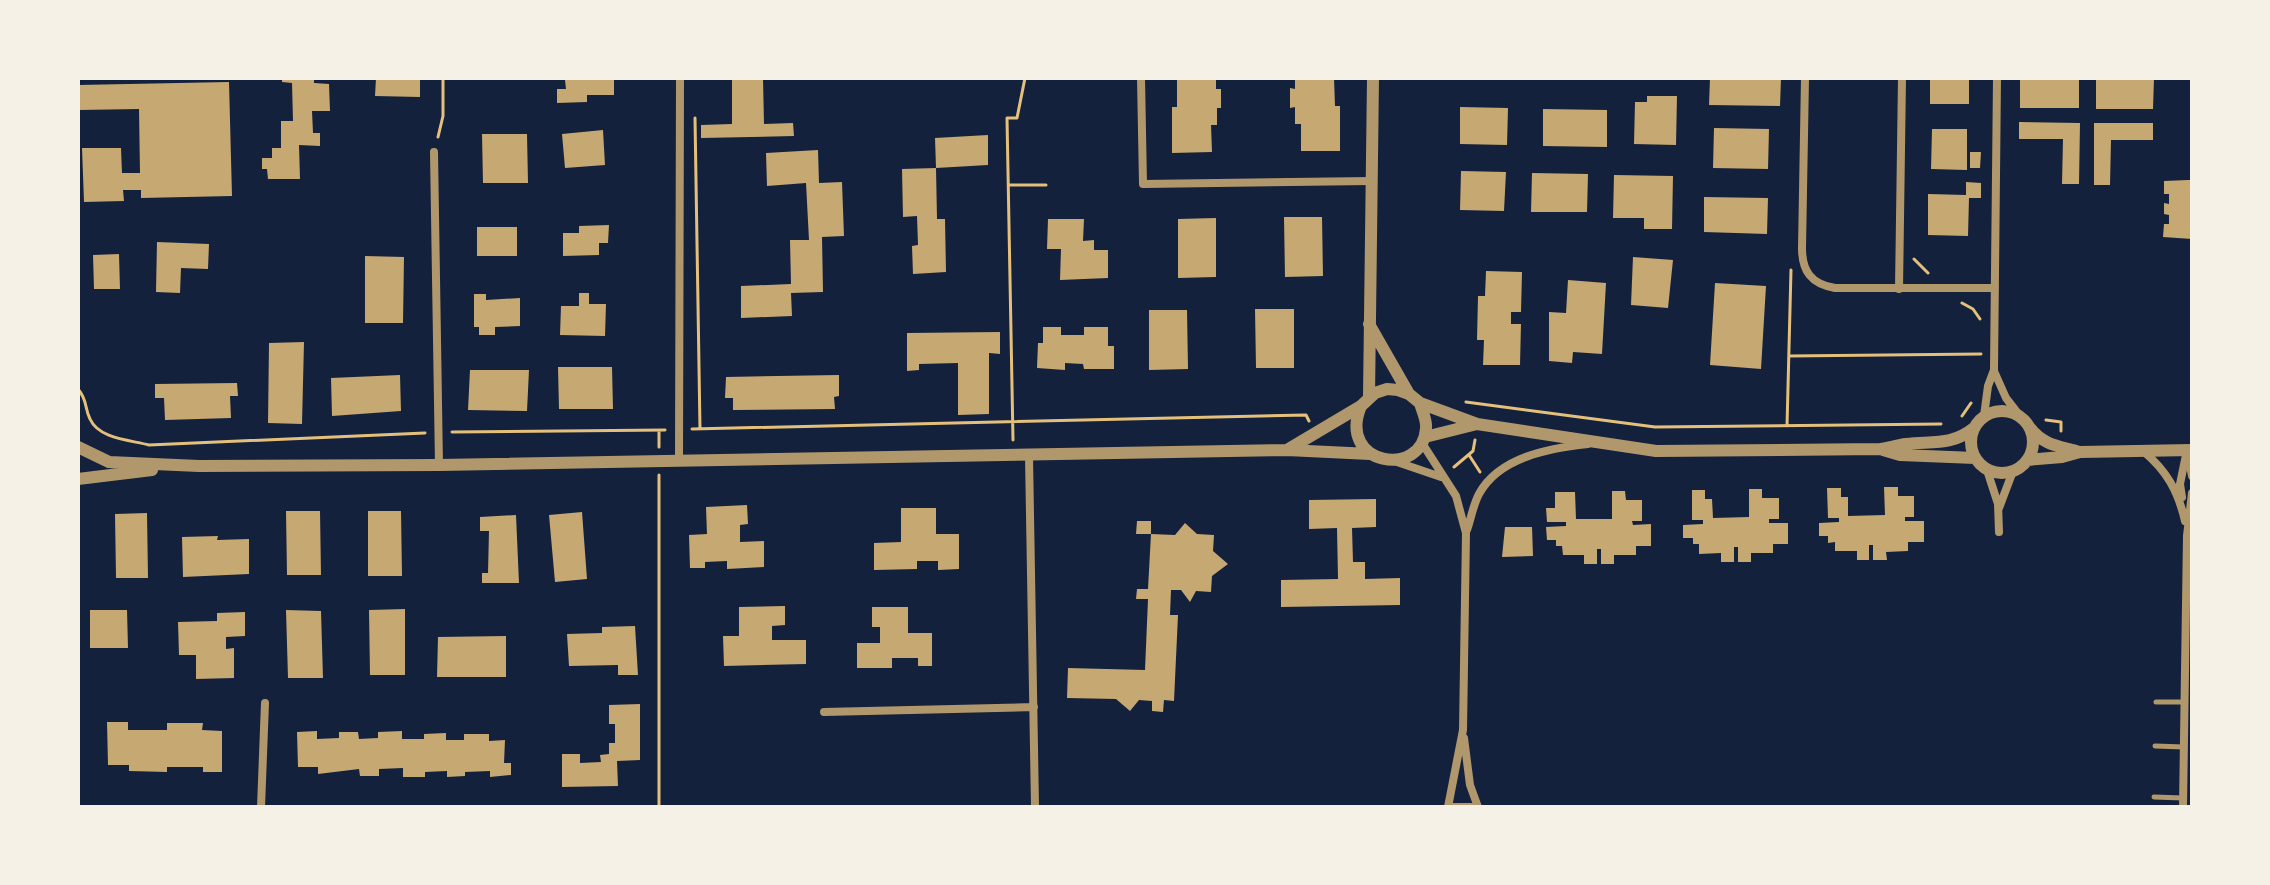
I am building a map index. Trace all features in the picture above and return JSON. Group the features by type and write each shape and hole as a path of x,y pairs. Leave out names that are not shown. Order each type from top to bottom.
{"street":[{"path":"679,461 680,78"},
{"path":"1141,78 1143,184 1371,181"},
{"path":"1370,454 1358,438 1355,426 1365,402 1373,78"},
{"path":"1805,78 1803,267 1811,278 1829,287 1995,288"},
{"path":"1899,289 1902,78"},
{"path":"1466,539 1479,494 1487,483 1503,469 1546,450 1587,444 1676,451 1876,449 1908,443 1947,442 1974,428 1984,416 1988,386 1994,370 1997,78"},
{"path":"434,152 439,465"},
{"path":"1369,323 1427,424 1423,440 1442,478 1458,501 1466,539 1463,730 1451,807 1476,807 1463,730"},
{"path":"1994,370 2006,398 2041,440 2083,452 2190,450"},
{"path":"1287,450 1387,389 1477,424 1613,445"},
{"path":"1984,416 2003,411 2020,416"},
{"path":"1392,461 1404,458 1423,440 1477,424"},
{"path":"1974,428 1970,446 1975,458 1995,473 2013,471"},
{"path":"1999,508 2013,471 2027,460 2033,445 2030,428"},
{"path":"78,447 109,462 199,466 439,465 1287,450 1370,454 1442,478"},
{"path":"1876,449 1900,455 1975,458"},
{"path":"2190,450 2192,476"},
{"path":"2183,802 2189,575 2187,530 2180,484 2190,450"},
{"path":"2143,451 2167,474 2180,498 2187,530"},
{"path":"2027,460 2067,457 2083,452"},
{"path":"1029,456 1035,807"},
{"path":"78,479 199,466"},
{"path":"1987,470 1999,508 1999,532"},
{"path":"2187,530 2192,493"},
{"path":"2187,530 2192,511"},
{"path":"261,807 265,703"},
{"path":"824,712 1034,707"}],"lane":[{"path":"2156,702 2184,702"},
{"path":"2155,746 2184,747"},
{"path":"2154,797 2183,802"}],"path":[{"path":"434,152 443,116 443,78"},
{"path":"1013,456 1007,118 1017,118 1025,78"},
{"path":"695,110 700,429"},
{"path":"1008,185 1046,185"},
{"path":"1913,252 1919,266 1936,276"},
{"path":"1787,426 1791,267 1796,279"},
{"path":"1956,302 1973,309 1981,325"},
{"path":"1789,356 1982,354 1982,370 1994,370"},
{"path":"1956,421 1966,411 1973,395"},
{"path":"1462,402 1655,427 1946,424"},
{"path":"1442,478 1473,451 1480,404"},
{"path":"2039,418 2061,422 2061,447"},
{"path":"659,430 659,807"}],"building":[{"path":"282,78 314,78 314,83 329,84 330,111 312,111 313,133 320,133 320,146 299,145 300,179 268,179 267,169 262,169 262,158 272,158 272,148 281,148 281,121 293,121 292,83 282,82"},
{"path":"376,78 420,78 420,97 375,96"},
{"path":"614,78 614,95 587,95 587,102 557,103 557,89 566,89 565,80"},
{"path":"732,78 763,78 764,124 793,123 794,136 701,138 701,125 732,124"},
{"path":"1177,78 1216,78 1216,89 1221,89 1221,108 1217,108 1217,125 1211,125 1212,152 1172,153 1172,107 1177,107"},
{"path":"1295,78 1334,78 1335,106 1340,106 1340,151 1301,151 1301,124 1295,124 1295,107 1290,108 1290,88 1295,89"},
{"path":"1710,78 1781,78 1780,106 1709,105"},
{"path":"1930,78 1969,78 1969,104 1930,104"},
{"path":"2020,78 2079,78 2079,108 2020,108"},
{"path":"2096,78 2154,78 2153,109 2096,109"},
{"path":"229,82 232,196 141,198 141,190 123,190 124,201 84,202 82,148 121,148 122,173 140,173 139,109 79,110 78,85"},
{"path":"1647,96 1677,96 1676,145 1634,144 1635,102 1647,102"},
{"path":"1460,107 1508,108 1507,145 1460,144"},
{"path":"1543,109 1607,110 1607,147 1543,146"},
{"path":"2019,122 2080,123 2079,184 2062,184 2063,139 2019,139"},
{"path":"2094,123 2153,123 2153,140 2111,140 2110,185 2094,185"},
{"path":"1714,128 1769,129 1768,169 1713,168"},
{"path":"1932,129 1967,129 1967,170 1931,169"},
{"path":"603,130 605,165 565,168 562,134"},
{"path":"482,134 527,134 528,183 483,183"},
{"path":"988,135 988,165 936,168 935,138"},
{"path":"818,150 819,183 842,182 844,236 822,237 823,292 791,293 792,316 741,318 741,286 791,284 790,240 809,240 806,183 767,186 766,153"},
{"path":"1970,152 1981,152 1980,168 1970,168"},
{"path":"936,168 937,219 945,219 946,272 913,274 912,246 918,245 917,216 903,217 902,169"},
{"path":"1461,171 1506,172 1504,211 1460,210"},
{"path":"1532,173 1588,174 1587,212 1531,212"},
{"path":"1614,175 1673,176 1672,229 1644,229 1644,218 1613,218"},
{"path":"2192,180 2192,239 2163,237 2164,224 2169,224 2169,215 2164,214 2164,203 2169,204 2169,194 2164,194 2164,181"},
{"path":"1966,182 1981,183 1981,198 1969,198 1968,236 1928,235 1928,194 1966,195"},
{"path":"1704,197 1768,198 1767,234 1704,232"},
{"path":"1284,217 1322,217 1323,276 1285,277"},
{"path":"1216,218 1216,277 1178,278 1178,219"},
{"path":"1048,219 1084,219 1083,241 1094,240 1094,250 1108,250 1108,278 1060,280 1061,249 1047,249"},
{"path":"609,225 608,243 599,243 599,255 563,256 563,233 579,233 579,226"},
{"path":"477,227 517,227 517,256 477,256"},
{"path":"157,242 209,244 208,269 181,268 180,293 156,292"},
{"path":"119,254 120,289 94,289 93,255"},
{"path":"365,256 404,257 403,323 365,323"},
{"path":"1633,257 1673,260 1668,308 1631,305"},
{"path":"1486,271 1522,272 1521,312 1511,312 1511,324 1521,324 1520,365 1483,365 1484,340 1477,340 1478,296 1485,296"},
{"path":"1568,280 1606,283 1602,354 1573,352 1572,363 1549,361 1549,312 1566,313"},
{"path":"1715,283 1766,286 1761,369 1710,365"},
{"path":"579,293 589,293 589,304 606,304 605,336 560,335 561,306 579,306"},
{"path":"474,294 486,294 486,300 520,298 520,326 495,327 495,335 479,335 479,327 474,327"},
{"path":"1255,309 1294,309 1294,368 1256,368"},
{"path":"1149,310 1187,310 1188,369 1149,370"},
{"path":"1043,327 1061,327 1061,335 1084,335 1084,327 1108,327 1108,346 1114,346 1114,369 1084,369 1083,364 1065,363 1065,370 1037,368 1038,343 1043,343"},
{"path":"1000,332 1000,354 989,353 989,414 958,415 958,363 919,364 919,370 907,371 907,333"},
{"path":"304,342 302,424 268,423 269,343"},
{"path":"558,367 612,367 613,409 559,409"},
{"path":"470,370 529,370 527,411 468,410"},
{"path":"400,375 401,411 332,416 331,378"},
{"path":"839,375 839,396 834,397 835,409 733,410 733,398 725,398 726,377"},
{"path":"237,383 238,396 230,396 231,418 165,420 164,398 155,398 155,384"},
{"path":"1884,487 1898,487 1898,496 1914,496 1914,517 1905,517 1905,521 1924,521 1924,542 1908,542 1908,551 1886,552 1887,560 1873,560 1873,545 1869,545 1869,560 1857,560 1857,551 1835,551 1835,542 1828,543 1828,536 1819,536 1819,523 1839,522 1839,518 1828,518 1827,488 1841,488 1841,497 1848,497 1848,516 1885,515"},
{"path":"1749,489 1762,489 1762,498 1779,498 1779,519 1769,519 1769,523 1788,523 1788,544 1773,544 1773,553 1751,553 1751,562 1738,562 1738,547 1734,547 1734,562 1721,562 1721,553 1699,554 1699,544 1693,544 1693,538 1683,538 1683,525 1703,524 1703,520 1692,520 1692,490 1705,490 1705,499 1712,499 1713,518 1749,517"},
{"path":"1612,491 1625,491 1626,500 1642,500 1642,521 1632,521 1633,525 1651,524 1651,546 1636,546 1636,555 1614,555 1614,564 1601,564 1601,549 1597,549 1597,564 1584,564 1584,555 1563,555 1562,546 1556,546 1556,540 1547,540 1546,527 1566,526 1566,522 1547,522 1546,508 1555,508 1555,492 1575,492 1576,519 1612,519"},
{"path":"1376,499 1376,527 1352,528 1353,562 1365,562 1365,579 1400,578 1400,605 1281,607 1281,580 1338,579 1337,528 1309,529 1309,500"},
{"path":"747,505 748,524 740,525 740,542 764,541 764,567 727,569 727,561 705,562 705,568 690,568 689,535 707,534 706,507"},
{"path":"901,508 936,508 936,534 959,534 959,569 938,570 938,561 917,561 917,569 874,570 874,543 901,542"},
{"path":"286,511 320,511 321,575 287,575"},
{"path":"368,511 401,511 402,576 368,576"},
{"path":"582,512 587,579 555,582 549,515"},
{"path":"147,513 148,578 116,578 115,514"},
{"path":"516,515 519,583 482,583 482,573 488,573 489,531 480,531 480,517"},
{"path":"1137,521 1151,521 1151,534 1136,534"},
{"path":"1185,523 1197,534 1214,535 1213,551 1228,564 1212,576 1211,592 1196,591 1190,602 1181,590 1171,590 1170,615 1178,615 1174,701 1164,700 1163,712 1152,711 1152,701 1139,700 1130,711 1116,699 1067,698 1068,668 1145,670 1148,599 1136,599 1137,589 1148,589 1151,534 1175,535"},
{"path":"1505,527 1532,527 1533,556 1502,557"},
{"path":"218,536 217,540 249,539 249,574 183,577 182,537"},
{"path":"785,606 785,625 772,626 772,640 806,640 806,664 724,666 723,636 739,636 739,607"},
{"path":"872,607 908,607 908,633 932,633 932,666 918,666 918,658 892,658 892,668 857,668 857,643 880,643 880,627 872,627"},
{"path":"405,609 405,675 370,675 369,610"},
{"path":"90,610 127,610 128,648 90,648"},
{"path":"286,610 321,611 323,678 288,678"},
{"path":"245,612 245,636 226,637 226,649 234,648 234,678 196,679 196,655 179,655 178,622 217,621 217,613"},
{"path":"635,626 638,675 618,675 618,665 569,666 567,634 602,633 602,627"},
{"path":"506,636 506,677 437,677 438,637"},
{"path":"640,704 640,760 617,761 618,786 562,787 562,754 580,754 580,763 601,762 600,755 609,754 609,743 615,743 615,724 609,724 609,705"},
{"path":"107,722 128,722 128,730 167,730 167,723 203,723 202,730 222,731 222,772 203,772 203,767 167,767 167,772 129,771 129,765 108,765"},
{"path":"317,731 317,739 339,738 339,732 358,732 359,739 378,738 378,732 402,731 402,739 424,739 424,734 446,733 446,740 464,740 464,734 489,734 489,741 505,740 504,763 511,763 511,775 490,777 490,771 465,772 465,776 447,777 447,771 425,772 425,777 403,777 403,768 379,769 379,776 360,776 359,769 318,774 318,767 298,767 297,732"}]}
